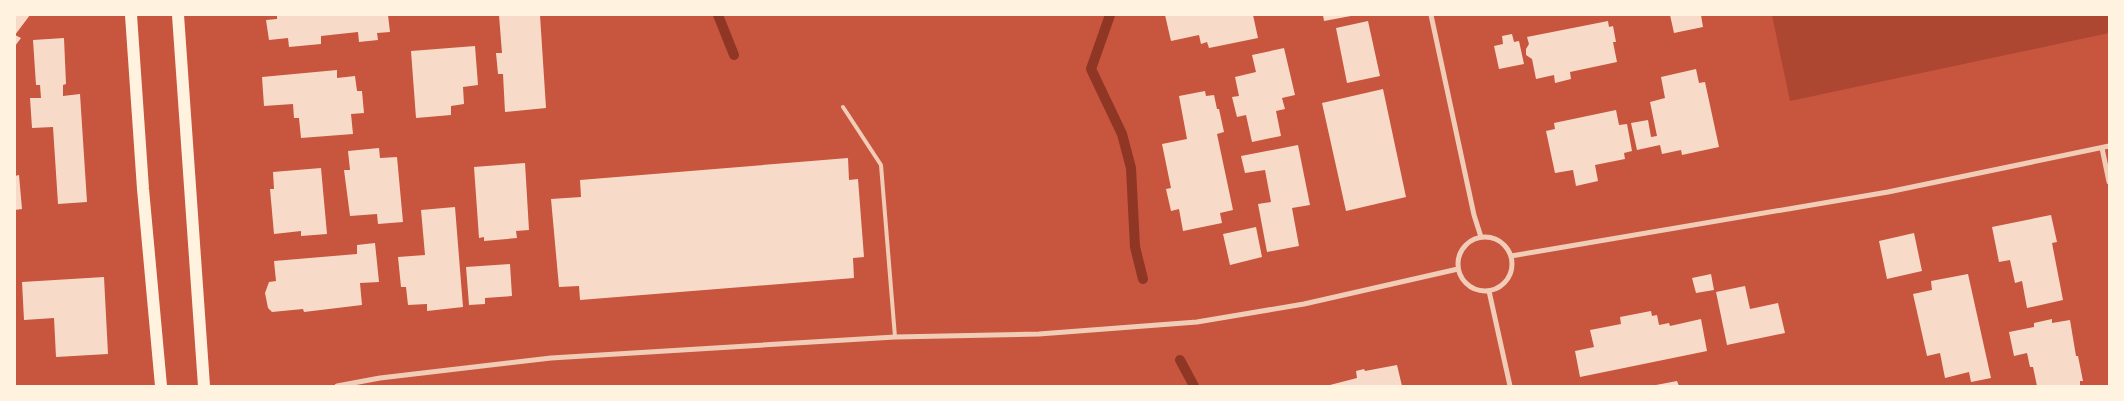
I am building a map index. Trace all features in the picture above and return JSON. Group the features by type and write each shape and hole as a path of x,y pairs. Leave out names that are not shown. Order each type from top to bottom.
{"main road":[{"path":"131,15 143,189 161,386"},
{"path":"178,15 204,386"}],"street":[{"path":"1431,15 1472,206 1481,237"},
{"path":"1511,256 1888,192 2109,146"},
{"path":"2102,148 2109,182"},
{"path":"1481,237 1488,237 1503,243 1511,256 1510,274 1505,282 1498,288 1489,291 1481,291 1466,284 1458,269 1458,261 1465,245 1481,237"},
{"path":"337,386 380,378 551,358 895,337 1039,334 1196,322 1304,304 1458,269"},
{"path":"1489,291 1510,386"}],"lane":[{"path":"843,107 881,165 895,337"}],"shaded area":[{"path":"1772,15 2109,15 2109,33 1790,101"}],"building":[{"path":"15,15 30,15 15,35"},
{"path":"277,15 388,15 390,32 377,33 378,40 359,42 358,32 321,36 321,44 289,47 288,38 269,40 266,20 277,19"},
{"path":"499,15 540,15 546,108 505,112 503,74 498,74 496,53 502,53"},
{"path":"1165,15 1253,15 1258,38 1209,48 1207,42 1201,44 1199,35 1171,41"},
{"path":"1323,15 1351,15 1351,16 1324,21"},
{"path":"1670,15 1701,15 1703,27 1674,33"},
{"path":"1368,21 1380,76 1347,83 1336,28"},
{"path":"1608,21 1609,27 1613,26 1616,42 1613,42 1617,62 1570,72 1571,79 1555,83 1554,75 1536,79 1532,59 1526,55 1526,49 1529,44 1527,37"},
{"path":"1512,34 1514,42 1519,41 1524,64 1499,69 1494,46 1503,44 1502,36"},
{"path":"15,35 21,38 15,46"},
{"path":"64,38 66,84 63,85 63,96 80,94 87,202 58,204 53,127 32,128 30,98 41,98 40,85 36,85 33,40"},
{"path":"475,46 478,85 463,87 464,104 451,106 451,115 416,118 411,51"},
{"path":"1284,48 1295,95 1282,98 1285,109 1276,111 1281,136 1252,142 1246,115 1237,117 1232,97 1239,96 1235,77 1256,72 1252,55"},
{"path":"1696,69 1699,83 1705,82 1719,147 1682,155 1681,150 1662,154 1660,145 1637,150 1631,123 1648,120 1651,137 1657,136 1650,102 1665,98 1661,77"},
{"path":"337,70 337,78 355,76 357,91 362,91 364,113 351,114 353,134 301,138 299,118 294,118 293,104 264,106 262,77"},
{"path":"1383,89 1406,197 1346,211 1322,103"},
{"path":"1205,91 1206,96 1214,95 1217,109 1219,109 1224,132 1217,134 1233,210 1220,213 1222,223 1183,231 1179,209 1171,211 1166,189 1171,188 1162,144 1187,139 1179,96"},
{"path":"1616,110 1619,125 1627,124 1632,151 1624,153 1625,159 1595,165 1598,181 1576,186 1573,170 1555,173 1546,131 1555,129 1554,123"},
{"path":"1298,145 1310,205 1292,208 1299,246 1267,252 1258,204 1271,202 1265,170 1245,173 1241,156"},
{"path":"379,148 380,158 397,157 403,222 378,224 377,214 350,216 344,170 350,170 348,151"},
{"path":"848,158 849,180 858,179 864,257 853,258 854,278 580,300 579,286 559,287 551,199 581,197 580,180"},
{"path":"525,163 529,230 516,231 517,238 484,241 484,237 479,238 474,167"},
{"path":"321,168 327,234 301,236 301,231 274,234 270,189 274,189 273,172"},
{"path":"19,175 22,209 15,210 15,176"},
{"path":"455,207 463,307 427,311 427,304 408,305 406,287 401,287 398,257 425,255 421,210"},
{"path":"2051,215 2057,242 2052,243 2063,300 2027,308 2022,281 2015,283 2010,260 1999,262 1992,227"},
{"path":"1256,227 1262,257 1230,265 1223,234"},
{"path":"1914,233 1922,271 1887,279 1879,241"},
{"path":"375,243 379,282 360,283 362,305 304,312 303,309 272,312 268,308 265,293 269,282 276,281 274,261 357,254 357,245"},
{"path":"510,264 512,296 485,298 485,304 469,305 466,267"},
{"path":"1711,274 1714,290 1696,293 1692,278"},
{"path":"1968,274 1991,378 1971,382 1969,372 1945,378 1940,353 1927,356 1913,294 1932,290 1931,281"},
{"path":"104,277 108,354 56,357 54,318 24,320 22,282"},
{"path":"1745,286 1750,309 1778,303 1785,333 1727,345 1716,292"},
{"path":"1651,311 1652,316 1657,315 1659,325 1669,323 1670,326 1701,319 1707,351 1580,377 1575,351 1594,347 1590,330 1621,324 1620,317"},
{"path":"2052,319 2052,323 2070,320 2076,356 2078,356 2083,381 2080,381 2080,386 2037,386 2033,367 2030,367 2027,353 2014,356 2009,332 2034,327 2034,323"},
{"path":"1397,365 1402,386 1326,386 1357,378 1356,371"},
{"path":"1677,381 1679,386 1656,386 1656,385"}],"waterway":[{"path":"718,15 734,55"},
{"path":"1110,15 1091,69 1122,134 1131,168 1135,247 1143,279"},
{"path":"1180,360 1194,386"}]}
